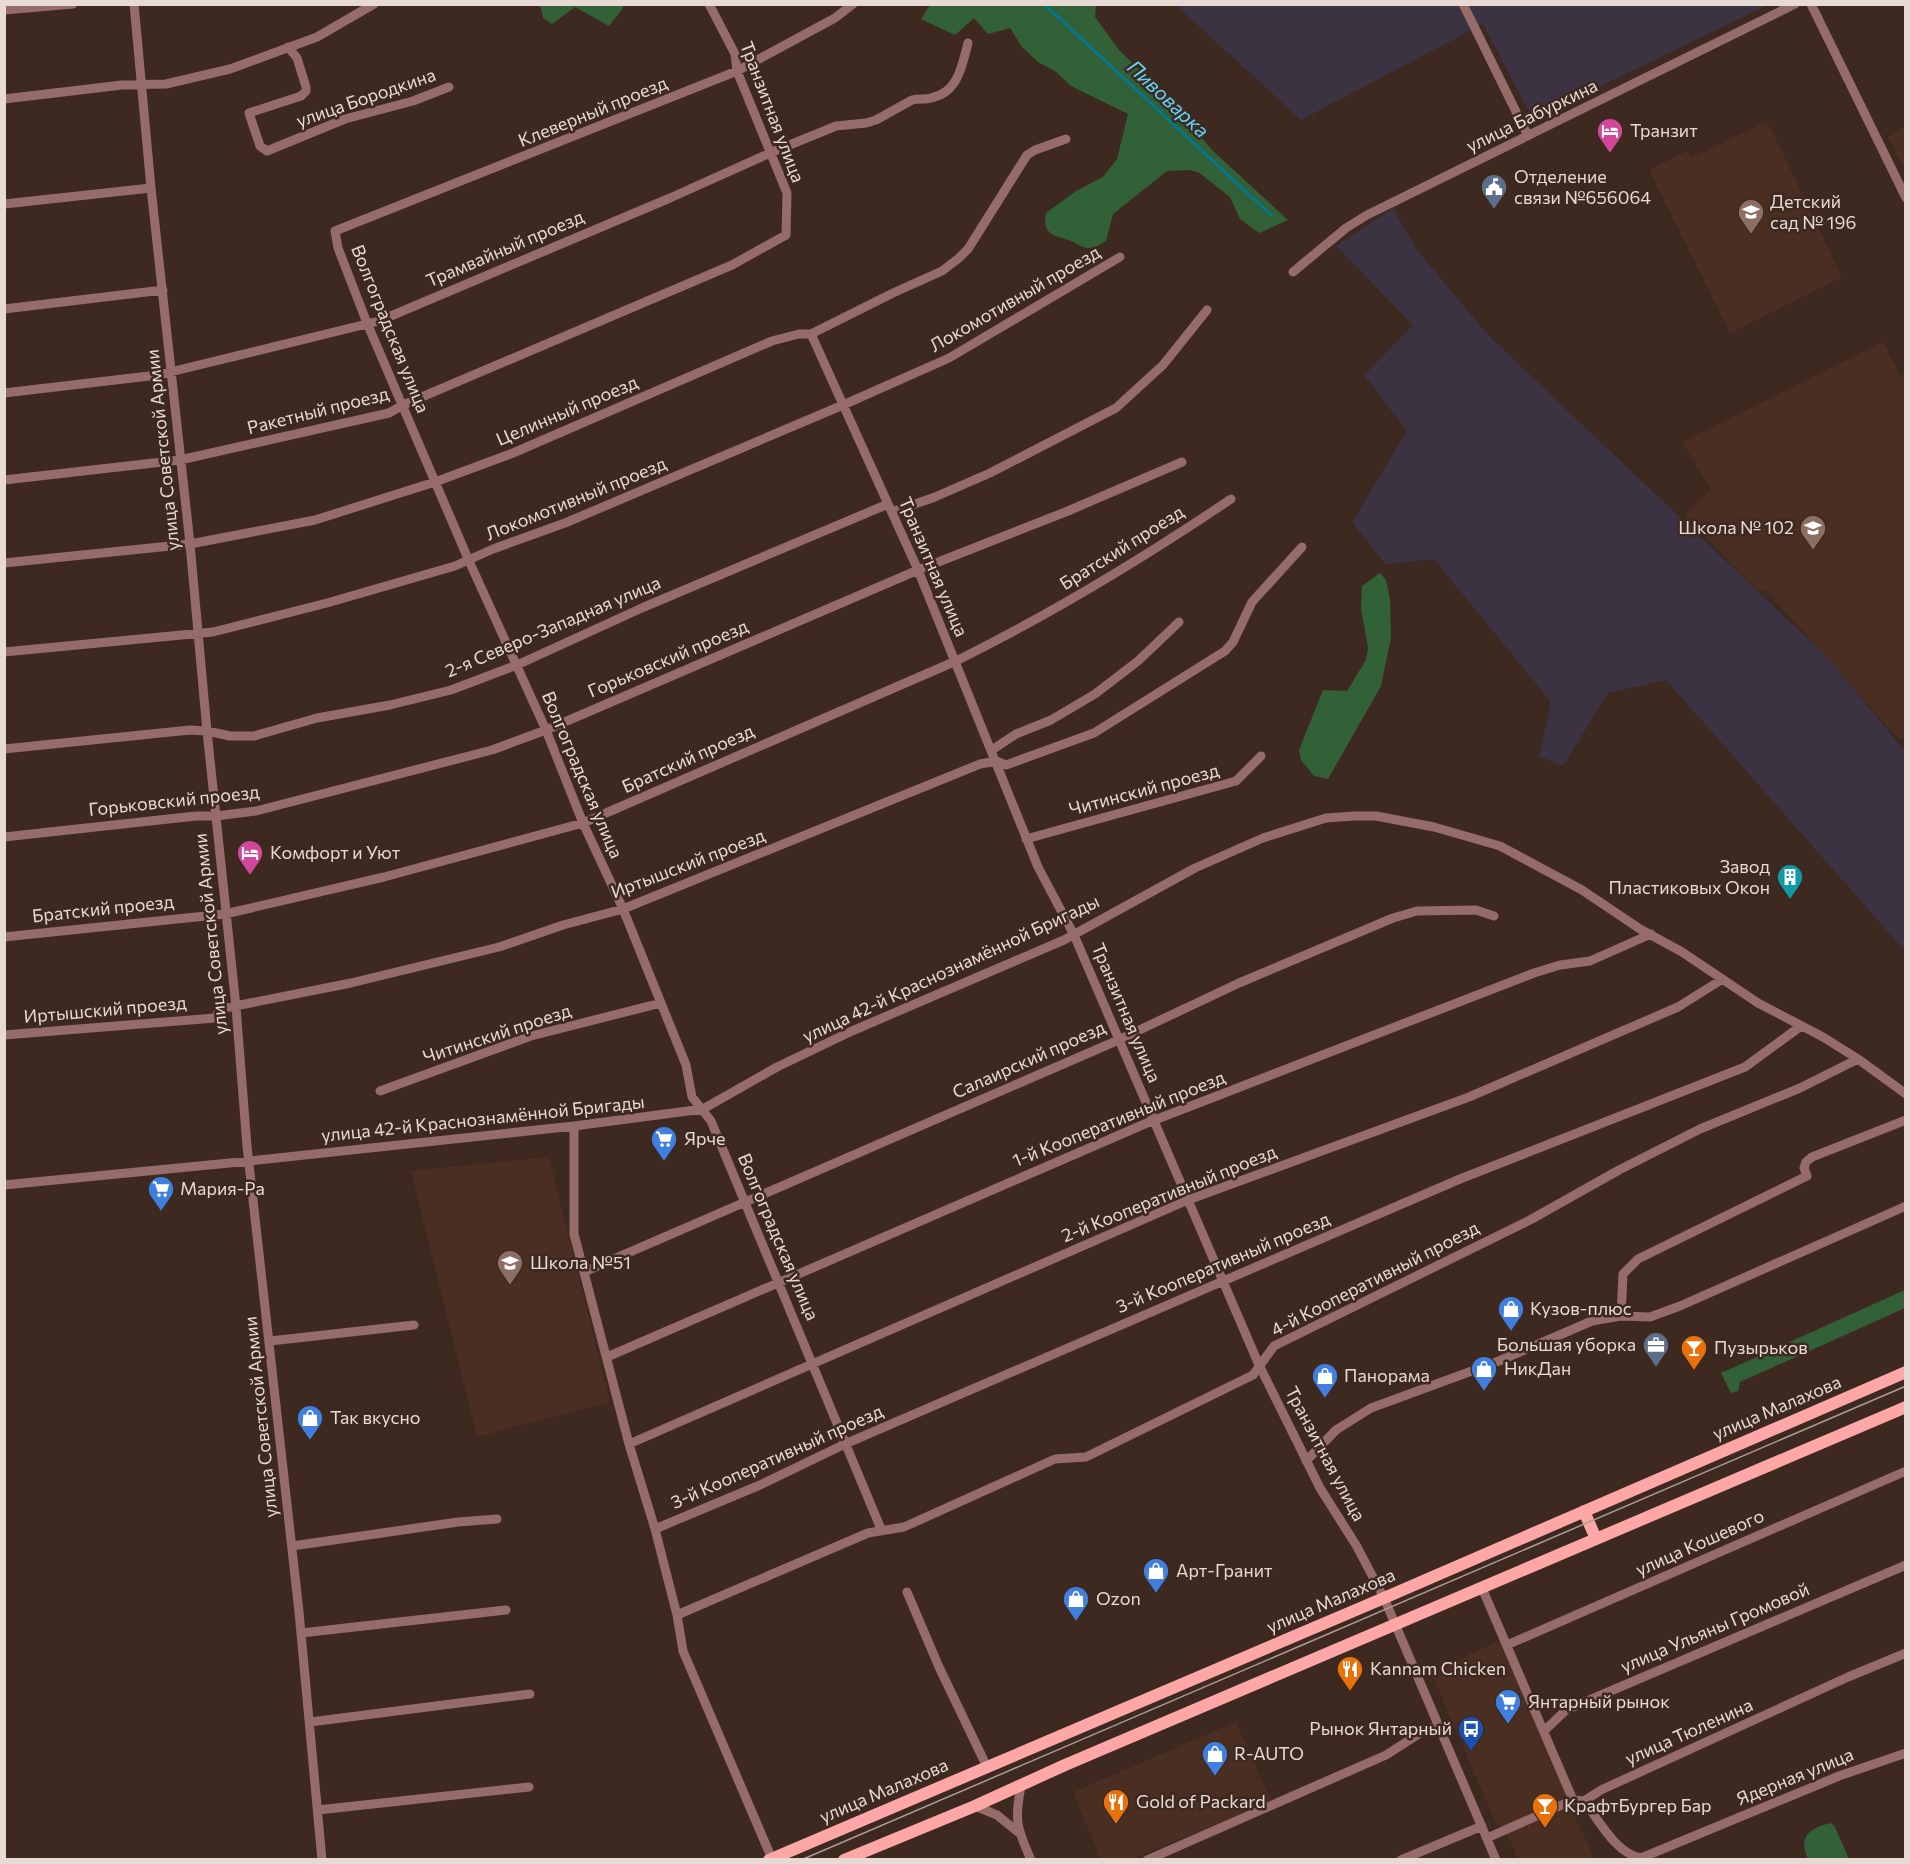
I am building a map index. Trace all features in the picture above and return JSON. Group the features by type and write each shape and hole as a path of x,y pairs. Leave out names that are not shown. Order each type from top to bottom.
{"main road":[{"name":"улица Малахова","path":"771,1859 1384,1598 1905,1372"},
{"path":"844,1860 1022,1786 1905,1407"},
{"path":"1584,1511 1596,1539"}],"street":[{"path":"4,10 73,4"},
{"name":"улица Советской Армии","path":"134,4 170,372 199,633 250,1161 310,1722 322,1860"},
{"path":"4,99 142,84 166,84 230,69 317,37 374,4"},
{"name":"Клеверный проезд","path":"335,231 737,71 835,18 853,4"},
{"path":"1464,4 1528,136"},
{"name":"улица Бабуркина","path":"1293,272 1346,228 1367,215 1795,4"},
{"path":"1811,4 1905,198"},
{"name":"Транзитная улица","path":"712,5 735,54 737,71 787,193 786,235"},
{"name":"Трамвайный проезд","path":"4,393 170,372 380,321 836,126 876,120 912,100 930,99 944,93 957,82 968,43"},
{"name":"улица Бородкина","path":"288,47 297,58 306,91 301,96 249,113 260,146 267,151 345,119 413,101 449,87"},
{"name":"Целинный проезд","path":"4,563 190,544 315,520 435,482 513,453 772,341 799,334 811,334 942,271 968,249 1027,155 1066,139"},
{"path":"4,204 151,188"},
{"name":"Волгоградская улица","path":"335,231 338,248 367,324 469,561 546,730 583,823 623,909 662,1003 686,1065 692,1097 711,1121 881,1529"},
{"name":"Ракетный проезд","path":"4,480 180,460 389,413 732,265 786,235"},
{"name":"Локомотивный проезд","path":"4,652 213,632 327,603 469,561 493,549 565,523 949,358 1120,257"},
{"path":"4,309 163,290"},
{"name":"2-я Северо-Западная улица","path":"4,749 190,730 230,736 254,736 316,718 390,705 451,690 517,665 644,607 890,508 935,497 1009,464 1116,408 1163,365 1207,310"},
{"name":"Транзитная улица","path":"811,334 918,570 1038,867 1074,935 1259,1365 1320,1488 1356,1545 1384,1598 1496,1860"},
{"name":"Горьковский проезд","path":"4,837 255,811 492,750 546,730 918,570 1068,511 1182,462"},
{"name":"Братский проезд","path":"4,936 225,914 384,877 583,823 956,661 1091,588 1231,499"},
{"name":"Иртышский проезд","path":"4,1035 215,1017 220,1009 351,983 499,947 562,925 623,909 980,764 997,761 1006,765 1094,733 1225,651 1233,642 1252,602 1302,547"},
{"path":"992,750 1016,734 1051,720 1095,694 1138,661 1179,622"},
{"name":"Читинский проезд","path":"1026,839 1236,781 1261,756"},
{"name":"улица 42-й Краснознамённой Бригады","path":"4,1185 574,1126 703,1109 777,1067 852,1031 1074,935 1195,868 1263,838 1326,818 1354,816 1376,816 1434,827 1500,846 1582,890 1682,952 1721,980 1823,1037 1858,1059 1905,1094"},
{"name":"Салаирский проезд","path":"584,1272 1114,1042 1239,983 1393,918 1417,910 1476,910 1494,916"},
{"name":"1-й Кооперативный проезд","path":"607,1357 777,1281 1154,1121 1534,973 1560,965 1590,961 1651,934"},
{"name":"2-й Кооперативный проезд","path":"630,1444 1188,1200 1469,1097 1678,1007 1721,980"},
{"name":"Читинский проезд","path":"380,1091 531,1036 662,1003"},
{"name":"3-й Кооперативный проезд","path":"655,1529 760,1485 845,1444 1460,1179 1745,1067 1801,1026"},
{"name":"4-й Кооперативный проезд","path":"677,1615 868,1533 881,1529 904,1527 1055,1459 1086,1457 1253,1375 1274,1346 1530,1220 1619,1170 1700,1129 1800,1088 1858,1059"},
{"path":"1621,1316 1623,1274 1638,1259 1808,1176 1804,1168 1806,1162 1812,1157 1905,1120"},
{"path":"574,1126 574,1234 655,1529 677,1615 683,1651 771,1859"},
{"path":"1306,1461 1336,1430 1371,1408 1499,1361 1592,1321 1621,1316 1650,1317 1680,1306 1905,1206"},
{"path":"270,1341 414,1325"},
{"name":"улица Кошевого","path":"1507,1645 1905,1471"},
{"path":"292,1546 497,1518"},
{"name":"улица Ульяны Громовой","path":"1544,1731 1566,1710 1905,1565"},
{"path":"1482,1588 1573,1800"},
{"path":"907,1592 939,1667 987,1767"},
{"path":"301,1634 506,1610"},
{"name":"улица Тюленина","path":"1584,1801 1601,1790 1905,1653"},
{"path":"310,1722 530,1694"},
{"path":"1147,1860 1386,1755 1438,1725"},
{"name":"Ядерная улица","path":"1584,1801 1617,1844 1634,1857 1641,1858 1830,1780 1905,1753"},
{"path":"1022,1786 1017,1812 1018,1832 1031,1860"},
{"path":"318,1810 529,1787"},
{"path":"1487,1838 1573,1800 1584,1801"},
{"path":"975,1806 997,1815 1018,1832"},
{"path":"1401,1860 1482,1826"}],"shaded area":[{"path":"1176,5 1768,5 1533,119 1483,24 1301,120"},
{"name":"Детский сад № 196","path":"1767,121 1842,277 1730,333 1649,170 1687,151 1692,158"},
{"path":"1905,127 1905,170 1888,136"},
{"path":"1393,208 1416,249 1488,335 1827,657 1905,751 1905,951 1666,680 1608,693 1563,766 1539,756 1551,702 1434,559 1385,564 1352,522 1407,431 1364,375 1413,325 1336,246"},
{"name":"Школа № 102","path":"1883,342 1900,376 1905,373 1905,737 1899,739 1765,589 1758,591 1685,515 1711,489 1682,442"},
{"name":"Школа №51","path":"549,1157 610,1402 477,1437 411,1171"},
{"path":"1504,1639 1576,1806 1571,1808 1594,1859 1518,1859 1505,1829 1496,1824 1431,1672"},
{"path":"1236,1722 1271,1801 1132,1859 1101,1860 1073,1792"}],"green space":[{"path":"622,4 623,8 609,26 575,7 552,24 543,18 540,5"},
{"path":"930,5 1096,5 1095,17 1119,50 1164,94 1212,150 1288,220 1259,233 1240,219 1230,197 1198,172 1167,171 1113,214 1106,241 1100,245 1086,248 1055,236 1046,226 1046,213 1076,191 1103,177 1117,159 1128,114 1071,86 1055,71 1038,62 1022,47 1010,28 988,34 974,18 955,35 921,19"},
{"path":"1380,573 1386,580 1390,599 1391,638 1381,686 1328,779 1314,776 1301,760 1299,750 1323,690 1347,691 1366,660 1368,648 1361,608 1362,586"},
{"path":"1905,1290 1905,1308 1740,1382 1738,1391 1731,1393 1721,1373"},
{"path":"1831,1823 1849,1859 1808,1859 1804,1845 1807,1835"}],"waterway":[{"name":"Пивоварка","path":"1044,4 1271,215"}],"tram line":[{"path":"801,1860 1906,1386"}],"place":[{"name":"Транзит","path":"1610,154"},
{"name":"Отделение связи №656064","path":"1494,210"},
{"name":"Детский сад № 196","path":"1751,235"},
{"name":"Школа № 102","path":"1813,551"},
{"name":"Комфорт и Уют","path":"250,876"},
{"name":"Завод Пластиковых Окон","path":"1790,900"},
{"name":"Ярче","path":"664,1162"},
{"name":"Мария-Ра","path":"161,1212"},
{"name":"Школа №51","path":"510,1286"},
{"name":"Кузов-плюс","path":"1511,1332"},
{"name":"Большая уборка","path":"1656,1368"},
{"name":"Пузырьков","path":"1694,1371"},
{"name":"НикДан","path":"1484,1392"},
{"name":"Панорама","path":"1325,1399"},
{"name":"Так вкусно","path":"310,1441"},
{"name":"Арт-Гранит","path":"1156,1594"},
{"name":"Ozon","path":"1076,1622"},
{"name":"Kannam Chicken","path":"1350,1692"},
{"name":"Янтарный рынок","path":"1508,1725"},
{"name":"Рынок Янтарный","path":"1471,1752"},
{"name":"R-AUTO","path":"1215,1777"},
{"name":"Gold of Packard","path":"1116,1825"},
{"name":"КрафтБургер Бар","path":"1545,1829"}]}
